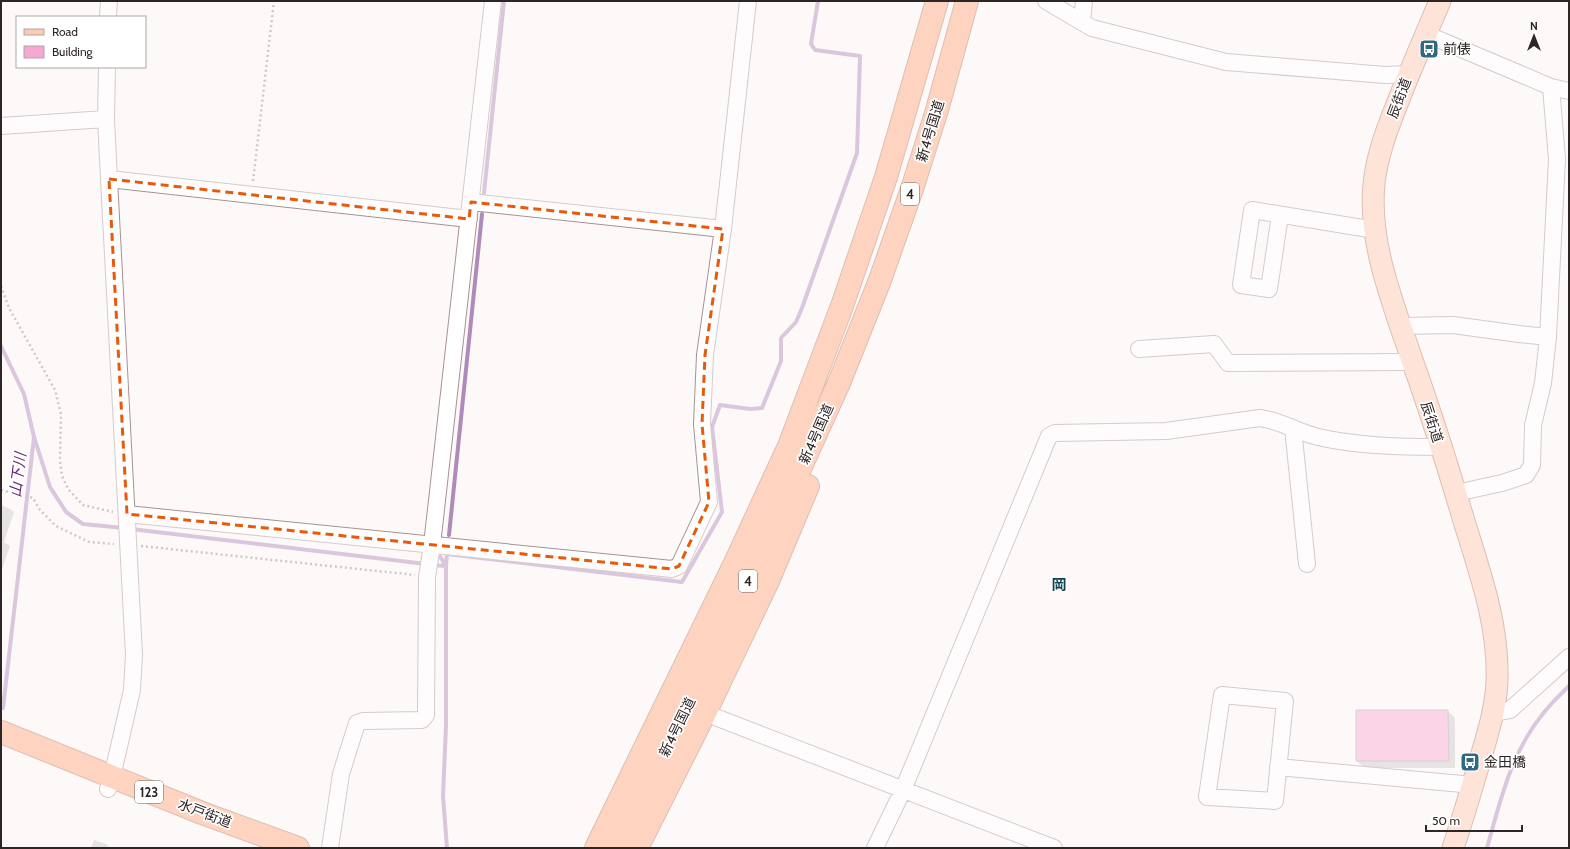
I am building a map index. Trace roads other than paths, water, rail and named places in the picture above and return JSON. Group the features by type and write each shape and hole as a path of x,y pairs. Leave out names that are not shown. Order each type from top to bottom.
{"highway":[{"name":"新4号国道","path":"618,848 644,772 735,563 782,460 842,306 886,177 937,1"},
{"name":"新4号国道","path":"596,848 644,772 753,572 839,383 880,280 912,189 937,110 967,1"},
{"path":"580,848 777,445 815,374"},
{"path":"637,848 705,713 768,581 820,458 839,383"},
{"name":"水戸街道","path":"1,732 110,783"},
{"name":"水戸街道","path":"1,746 110,783 278,846"}],"main road":[{"name":"辰街道","path":"1440,1 1384,136 1378,158 1374,185 1375,230 1388,287 1456,493 1491,609 1497,657 1497,682 1492,713 1473,785 1453,848"}],"street":[{"path":"108,16 109,1"},
{"path":"330,848 341,774 357,723 363,721 422,720 426,715 427,577 432,545 493,1"},
{"path":"126,514 672,569 679,566 709,502 702,424 705,355 723,230 748,1"},
{"path":"1046,1 1092,28 1226,62 1385,75 1409,74"},
{"path":"1082,22 1084,1"},
{"path":"1426,34 1551,87 1569,91"},
{"path":"107,68 106,119 108,179 134,655 132,690 110,783"},
{"path":"1456,493 1502,483 1526,474 1532,465 1534,425 1543,383 1548,337 1557,159 1551,87"},
{"path":"1,126 106,119"},
{"path":"108,179 469,220"},
{"path":"471,202 723,230"},
{"path":"1280,215 1269,289 1240,285 1252,210 1375,230"},
{"path":"1401,326 1453,325 1548,337"},
{"path":"1139,349 1214,344 1228,363 1413,362"},
{"path":"875,848 903,790 1050,436 1055,434 1166,431 1260,418 1274,420 1316,437 1351,443 1441,447"},
{"path":"1293,428 1307,564"},
{"path":"1492,713 1510,710 1569,657"},
{"path":"1222,695 1285,701 1278,766 1275,801 1207,797 1222,695"},
{"path":"705,713 1054,848"},
{"path":"1278,766 1473,785"}],"waterway":[{"path":"484,193 504,1"},
{"path":"447,554 682,582 722,512 712,427 720,405 750,409 762,408 781,361 781,338 796,322 802,308 857,153 860,56 815,50 811,44 818,1"},
{"path":"449,535 482,214"},
{"name":"山下川","path":"1,346 24,394 34,437 3,708"},
{"path":"34,437 50,487 66,512 83,524 124,528"},
{"path":"131,529 426,564"},
{"path":"436,550 446,566"},
{"path":"447,553 446,726 443,796 447,848"},
{"path":"432,565 446,566"},
{"path":"1487,848 1508,778 1522,745 1545,711 1569,686"}],"place":[{"name":"前俵","path":"1429,49"},
{"name":"金田橋","path":"1470,762"}],"district":[{"name":"岡","path":"1059,585"}]}
